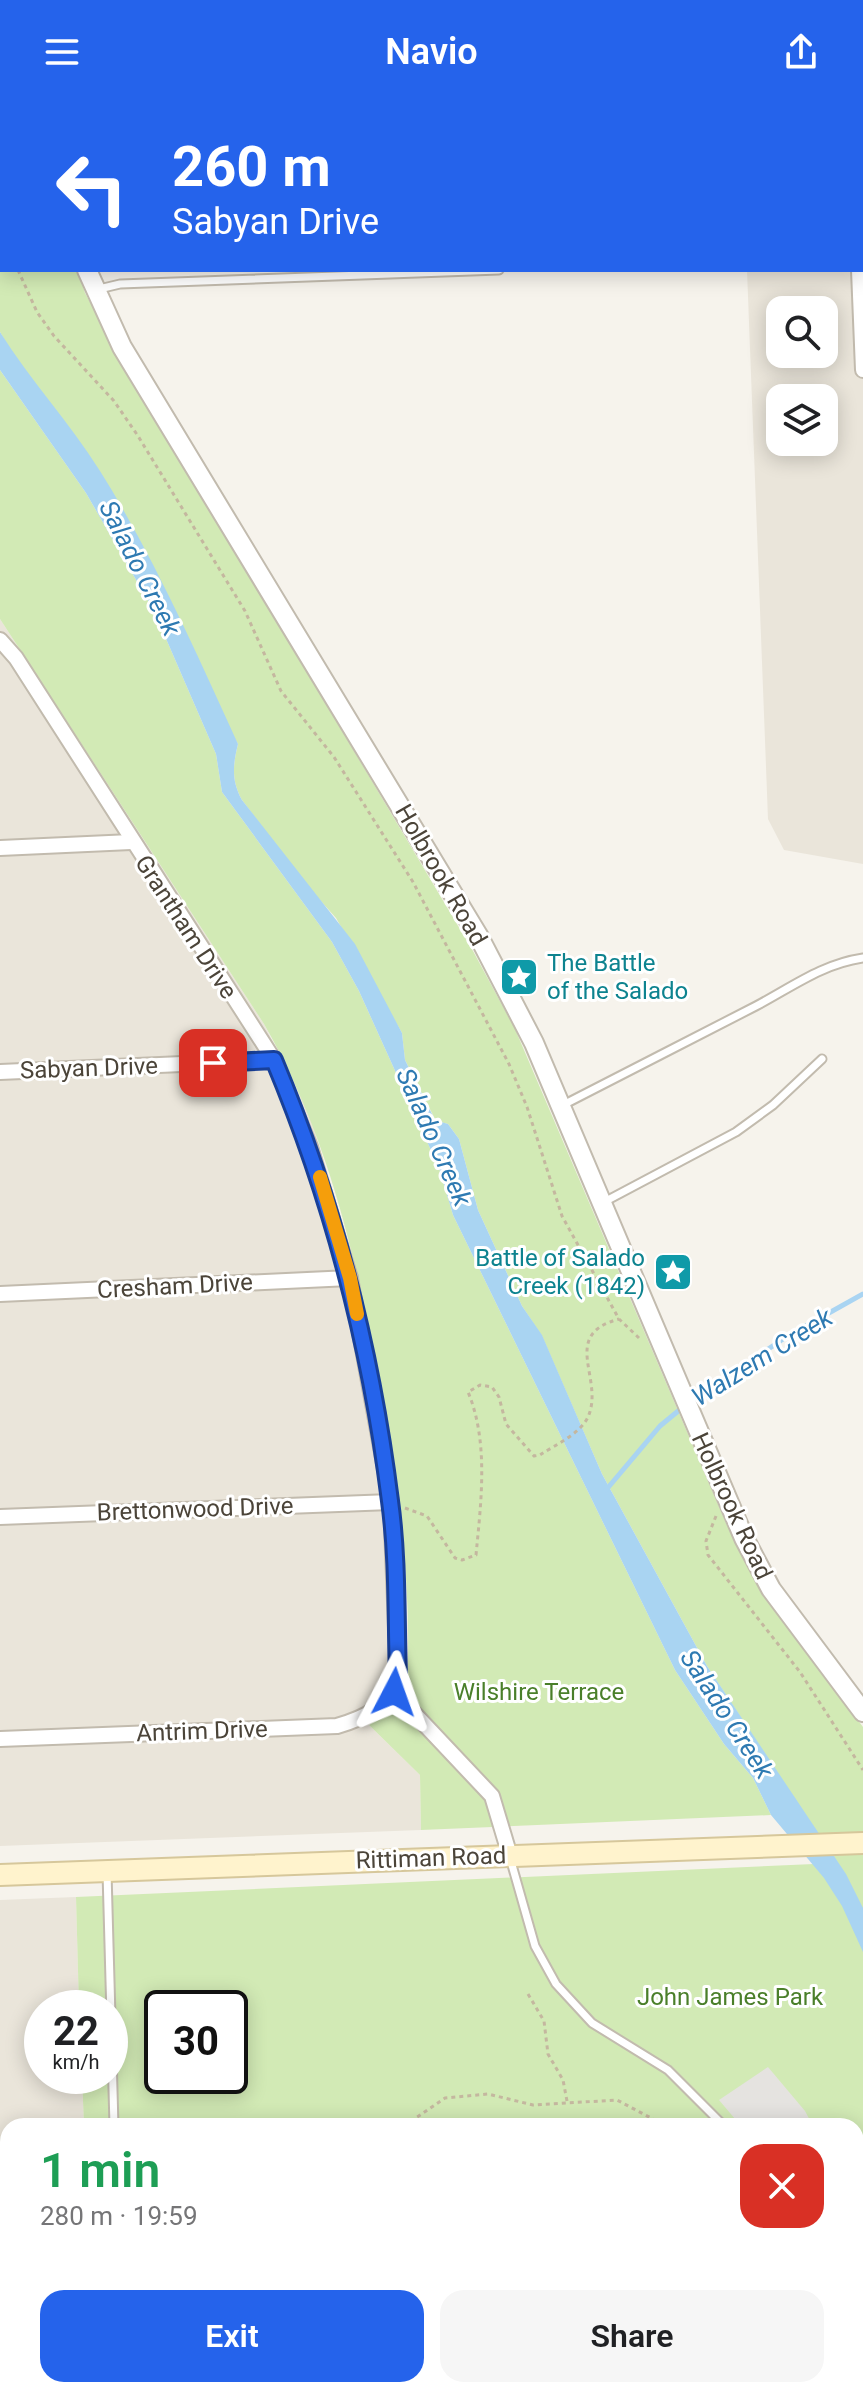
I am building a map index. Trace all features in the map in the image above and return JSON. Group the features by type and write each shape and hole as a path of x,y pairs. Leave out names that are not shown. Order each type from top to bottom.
{"main road":[{"name":"Rittiman Road","path":"0,1875 863,1843"}],"street":[{"name":"Holbrook Road","path":"88,272 138,375 224,510 479,937 534,1043 707,1454 771,1589 863,1712"},
{"path":"859,272 863,370"},
{"name":"Grantham Drive","path":"0,640 16,658 131,842 274,1060 310,1147 350,1278 391,1502 398,1677 394,1692"},
{"path":"0,848 131,842"},
{"name":"Sabyan Drive","path":"0,1072 274,1060"},
{"name":"Cresham Drive","path":"0,1294 350,1278"},
{"name":"Brettonwood Drive","path":"0,1517 391,1502"},
{"path":"394,1692 492,1796 510,1856"},
{"name":"Antrim Drive","path":"0,1739 337,1726 372,1712 394,1692"}],"lane":[{"path":"95,290 120,284 416,272"},
{"path":"561,1106 761,1003 801,978 846,960 863,958"},
{"path":"602,1204 736,1132 773,1105 822,1059"},
{"path":"510,1856 535,1946 556,1984 592,2023 668,2070 716,2118"},
{"path":"107,1871 114,2118"}],"path":[{"path":"19,272 37,312 54,336 114,401 138,436 245,611 281,691 334,757 413,882 509,1064 527,1107 562,1216 619,1319 629,1332 641,1339"},
{"path":"391,1502 427,1516 455,1558 462,1560 476,1555 481,1490 480,1444 468,1392 480,1385 492,1387 499,1397 506,1424 534,1456 581,1428 593,1396 584,1360 592,1333 603,1323 619,1319"},
{"path":"716,1509 706,1541 708,1555 800,1672 863,1770"},
{"path":"528,1994 544,2021 548,2054 563,2080 567,2101"},
{"path":"416,2118 445,2098 488,2094 533,2105 617,2100 651,2118"}],"shaded area":[{"path":"747,272 863,272 863,864 784,850 768,819"},
{"path":"0,619 264,1024 310,1114 365,1309 397,1490 409,1642 406,1697 369,1725 420,1775 421,1830 0,1846"},
{"path":"76,1897 79,1990 24,1990 24,2094 83,2094 84,2118 0,2118 0,1900"},
{"path":"768,2067 809,2118 734,2118 719,2100"}],"green space":[{"name":"John James Park","path":"0,272 79,272 85,293 131,376 473,951 515,1029 726,1523 764,1595 863,1727 863,2118 84,2118 83,2094 128,2094 128,1990 79,1990 76,1897 837,1863 707,1666 602,1474 542,1336 522,1306 478,1210 459,1139 448,1124 436,1121 405,1060 402,1033 336,918 303,881 242,800 236,786 238,744 0,332"},
{"name":"Wilshire Terrace","path":"0,370 86,493 154,611 216,754 222,792 332,942 359,991 439,1168 453,1215 675,1670 724,1744 753,1778 771,1815 421,1830 420,1775 369,1725 406,1697 406,1583 394,1469 381,1394 339,1204 307,1112 264,1024 0,619"}],"water":[{"name":"Salado Creek","path":"0,332 88,453 120,504 174,605 238,744 234,772 242,800 355,944 402,1033 405,1060 435,1120 448,1124 459,1139 478,1210 522,1306 542,1335 602,1474 707,1666 846,1874 863,1908 863,1952 842,1906 824,1878 771,1815 753,1778 724,1744 675,1670 453,1215 439,1168 359,991 332,942 222,792 216,754 154,611 86,493 0,370"}],"waterway":[{"name":"Walzem Creek","path":"691,1401 786,1337 863,1294"},
{"name":"Walzem Creek","path":"606,1490 660,1426 683,1407"}],"slow traffic":[{"path":"320,1177 350,1278 357,1314"}],"place":[{"name":"The Battle of the Salado","path":"519,977"},
{"name":"Battle of Salado Creek (1842)","path":"673,1272"}],"route":[{"path":"213,1063 274,1060 310,1147 329,1205 350,1278 391,1502 398,1677 394,1692"}]}
